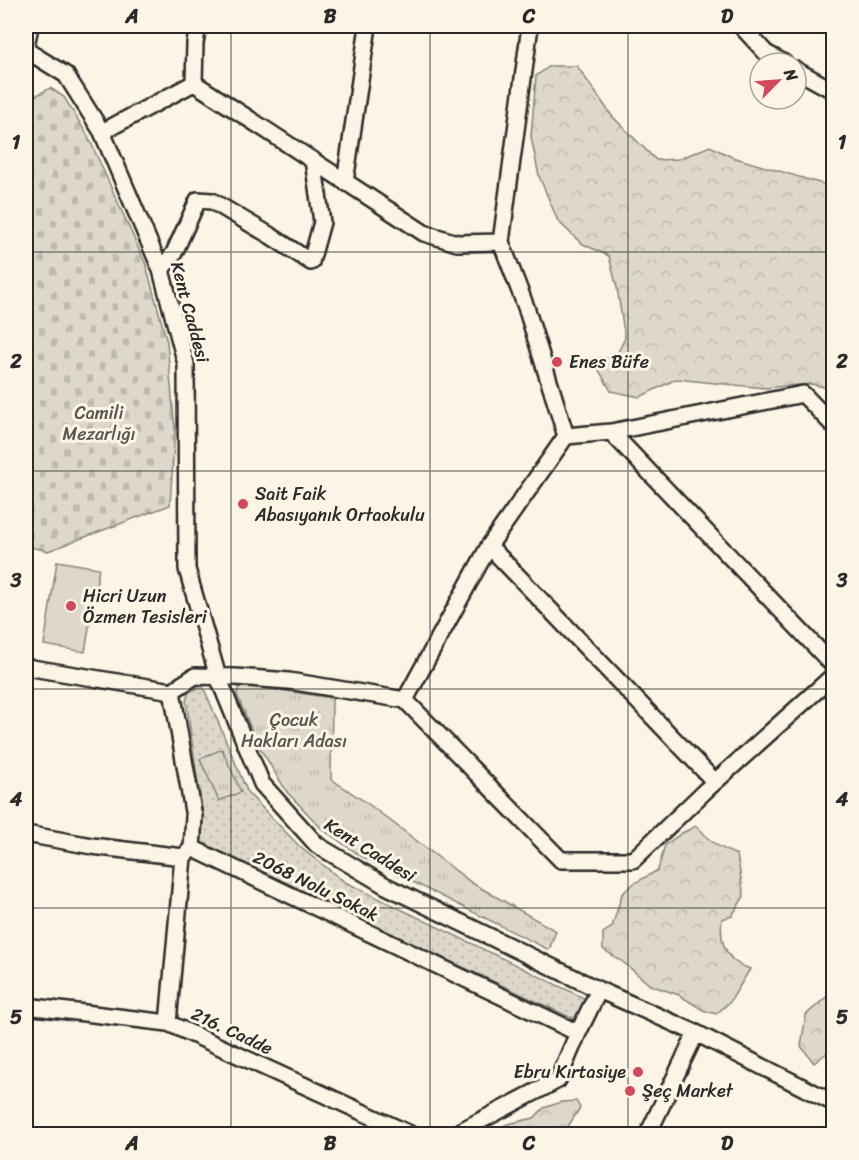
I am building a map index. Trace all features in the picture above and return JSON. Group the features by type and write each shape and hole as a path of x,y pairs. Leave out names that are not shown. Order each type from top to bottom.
{"street":[{"path":"26,48 30,26"},
{"path":"194,83 195,43 198,26"},
{"path":"345,182 368,26"},
{"path":"530,26 501,242 526,307 566,436"},
{"path":"741,26 764,51"},
{"name":"Kent Caddesi","path":"26,48 66,75 102,132 161,270 186,364 187,569 218,677 262,784 317,844 386,886 599,990 696,1033 834,1102"},
{"path":"808,77 834,91"},
{"path":"102,132 194,83"},
{"path":"194,83 424,233 457,243 501,242"},
{"path":"161,270 174,253 198,200 212,201 311,262 322,222 313,160"},
{"path":"405,700 489,546 566,436 611,432 803,394 834,426"},
{"path":"611,432 834,666"},
{"path":"489,546 715,782"},
{"path":"26,667 172,691 195,676 289,681 405,700 561,861 633,860 715,782 834,675"},
{"path":"168,1023 194,817 172,691"},
{"name":"2068 Nolu Sokak","path":"26,834 92,846 188,853 578,1033"},
{"path":"456,1134 558,1080 599,990"},
{"name":"216. Cadde","path":"26,1006 168,1023 410,1134"},
{"path":"648,1134 696,1033"}],"green space":[{"path":"550,66 577,66 612,116 656,160 679,159 710,146 732,157 833,187 833,389 811,384 764,388 676,379 640,397 611,391 592,358 615,358 625,338 609,256 581,243 558,221 539,176 531,137 536,76"},
{"name":"Camili Mezarlığı","path":"50,88 64,97 88,136 146,265 167,342 175,430 170,505 48,551 26,546 26,125 33,97"},
{"name":"Hicri Uzun Özmen Tesisleri","path":"57,561 99,568 85,652 44,645"},
{"name":"Çocuk Hakları Adası","path":"245,685 332,698 331,779 367,803 472,883 556,931 549,950 361,856 322,829 287,792 258,745 237,695 238,688"},
{"path":"203,686 248,793 301,848 345,882 586,999 576,1020 202,845 199,830 203,818 186,700 189,692"},
{"path":"222,749 241,792 219,801 200,759"},
{"path":"696,826 716,845 737,855 744,896 732,916 722,919 721,930 724,946 729,956 750,969 730,1002 716,1014 703,1010 679,995 650,985 603,949 603,933 612,927 622,894 633,884 658,870 665,845"},
{"path":"833,991 833,1056 827,1053 814,1063 801,1046 806,1015"},
{"path":"576,1101 580,1108 567,1128 568,1134 485,1134 508,1124 534,1118 544,1108 561,1102"}],"place":[{"name":"Enes Büfe","path":"557,362"},
{"name":"Sait Faik Abasıyanık Ortaokulu","path":"243,504"},
{"name":"Hicri Uzun Özmen Tesisleri","path":"71,606"},
{"name":"Ebru Kırtasiye","path":"638,1072"},
{"name":"Şeç Market","path":"630,1091"}]}
